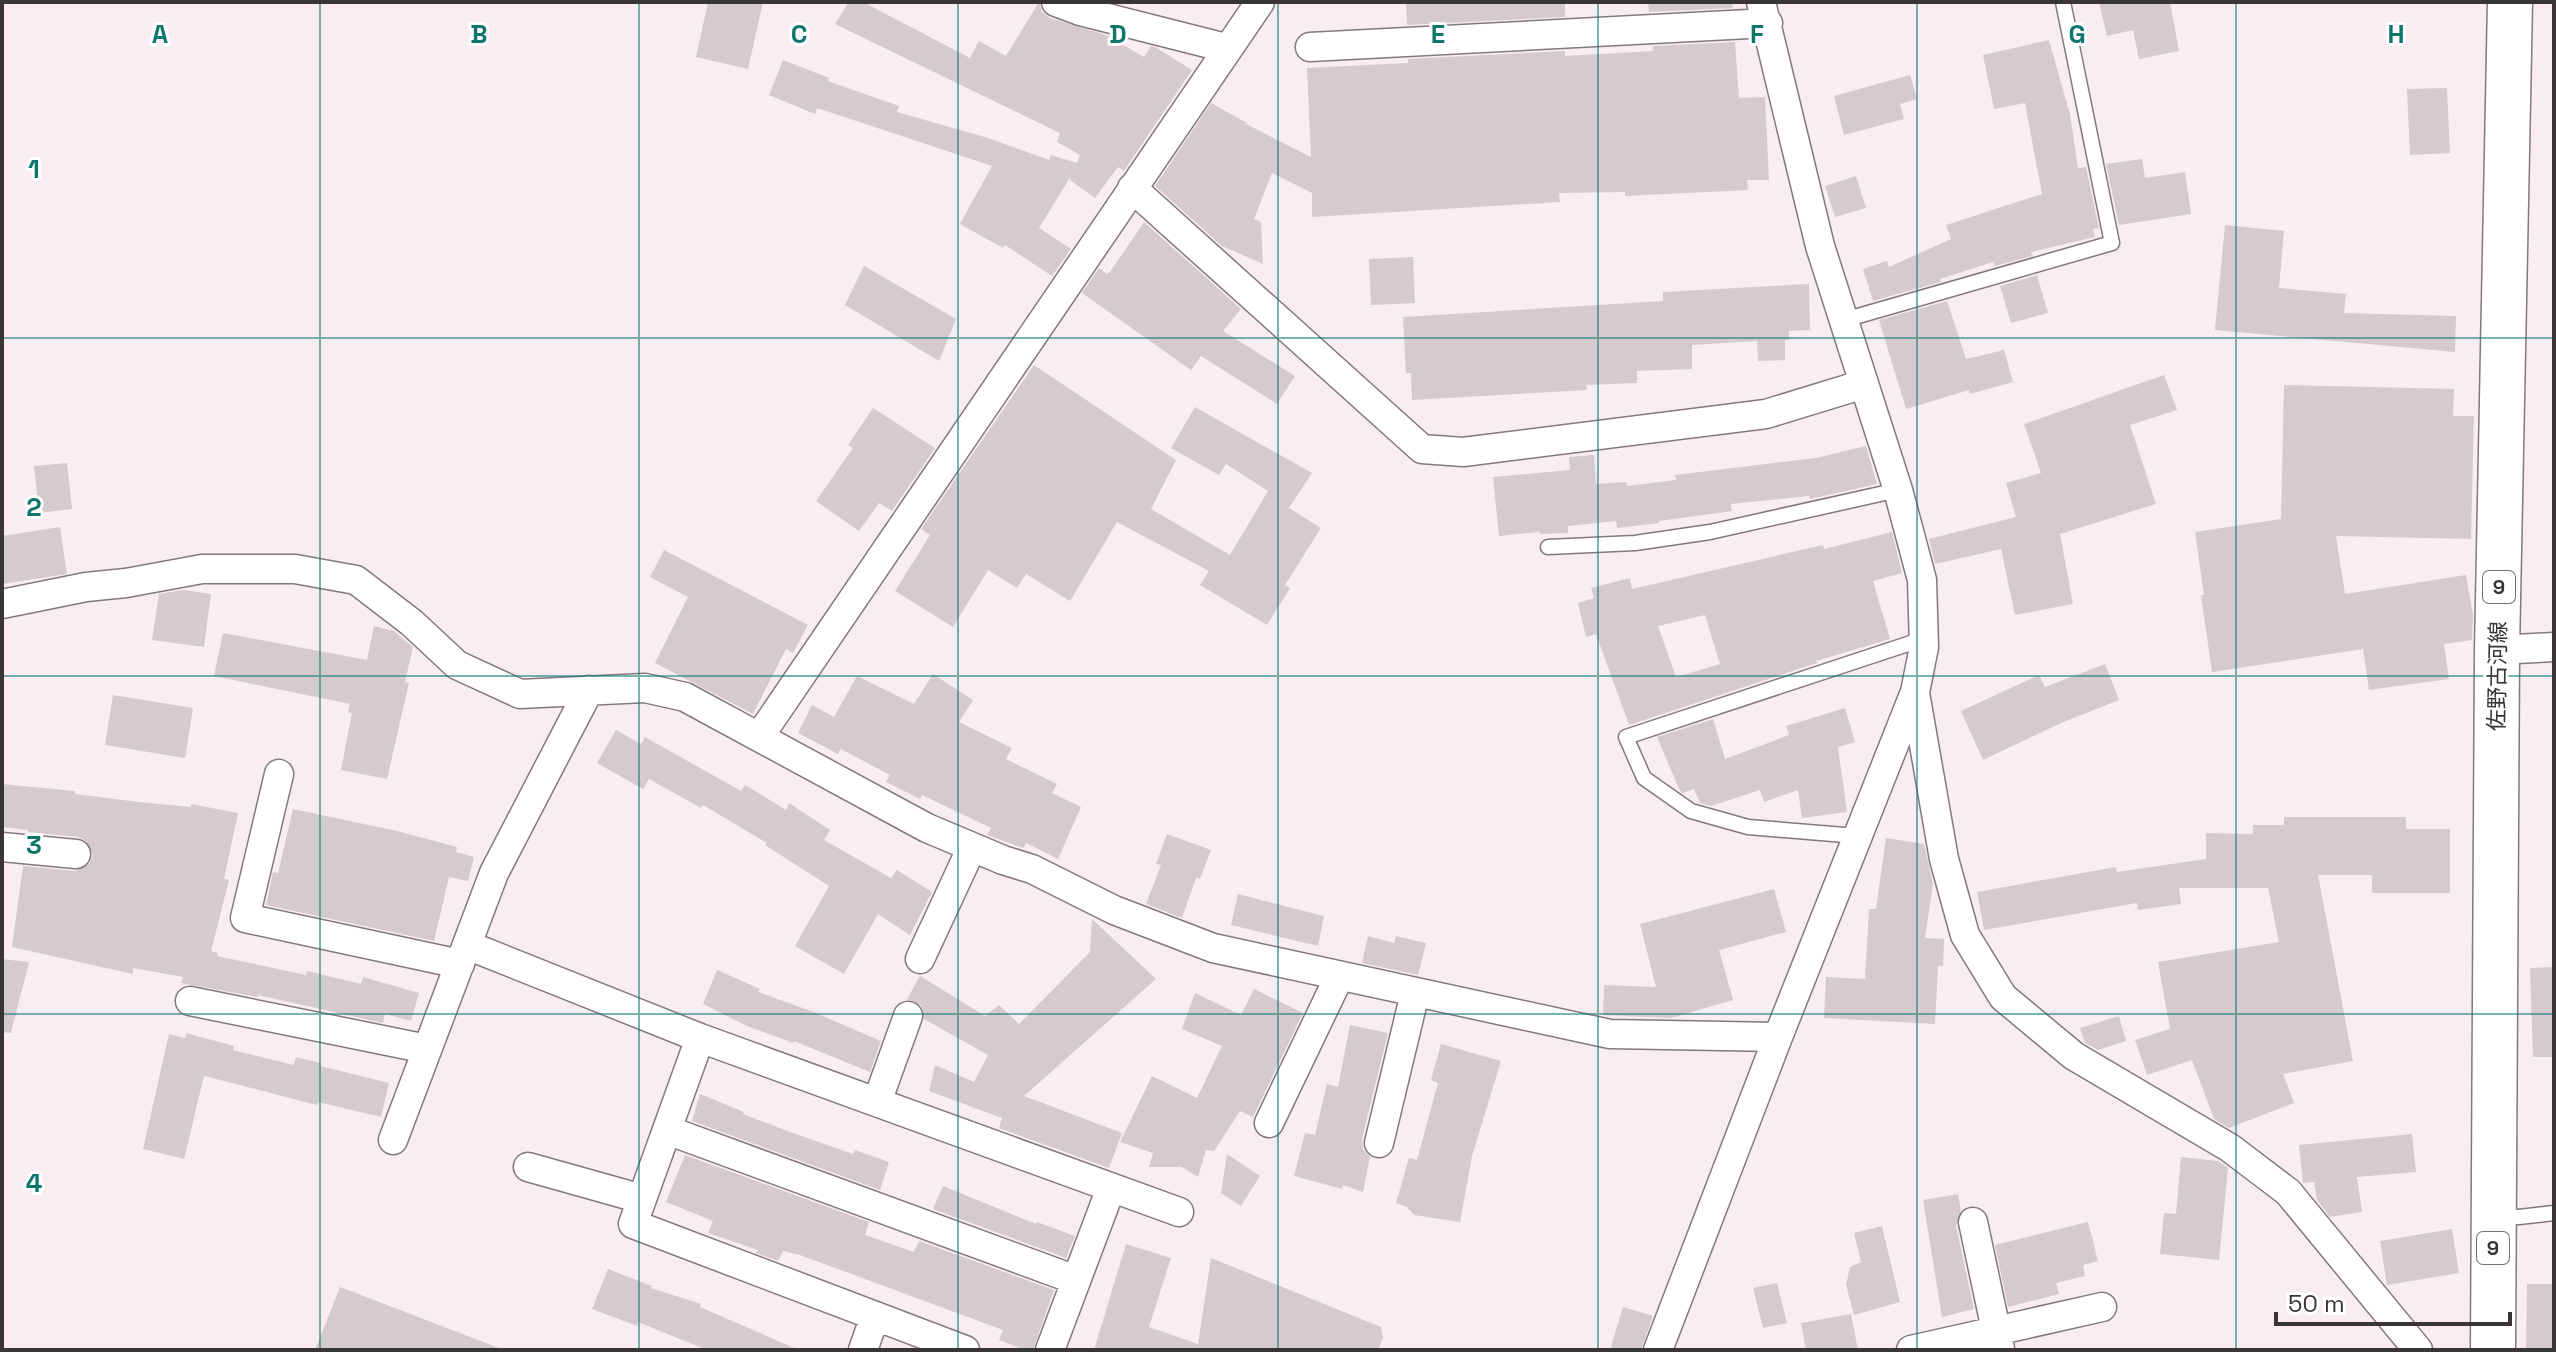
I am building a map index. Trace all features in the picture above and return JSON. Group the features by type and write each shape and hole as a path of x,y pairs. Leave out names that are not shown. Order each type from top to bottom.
{"main road":[{"name":"佐野古河線","path":"2493,1350 2497,650 2510,2"}],"street":[{"path":"1056,2 1080,11 1226,48"},
{"path":"759,737 1260,2"},
{"path":"1310,47 1764,13 1820,246 1898,490 1922,580 1923,639 1915,692 1658,1350"},
{"path":"1132,188 1422,449 1463,452 1766,414 1864,384"},
{"path":"2,604 202,569 295,569 356,580 412,623 457,665 520,694 645,688 685,697 927,828 1032,869 1114,910 1213,948 1610,1034 1778,1037"},
{"path":"2497,650 2554,647"},
{"path":"393,1140 494,873 589,690"},
{"path":"1915,692 1944,859 1965,935 2003,997 2074,1056 2230,1148 2288,1192 2418,1350"},
{"path":"279,774 245,918 463,954 1179,1212"},
{"path":"2,847 76,854"},
{"path":"920,959 972,847"},
{"path":"1269,1123 1339,977"},
{"path":"1379,1143 1415,993"},
{"path":"190,1001 427,1049"},
{"path":"877,1102 908,1016"},
{"path":"700,1038 633,1224 965,1350"},
{"path":"667,1130 1076,1280"},
{"path":"528,1167 642,1199"},
{"path":"1050,1350 1111,1188"},
{"path":"1973,1222 1998,1340"},
{"path":"1911,1350 1998,1340 2102,1307"},
{"path":"863,1350 875,1316"}],"lane":[{"path":"1844,320 2112,243 2063,2"},
{"path":"1548,547 1635,543 1710,532 1898,490"},
{"path":"1857,836 1748,827 1691,811 1644,778 1626,737 1923,639"},
{"path":"2494,1216 2554,1213"}],"building":[{"path":"708,2 763,2 748,69 696,57"},
{"path":"849,2 863,2 970,58 979,41 1006,56 1039,2 1042,12 1050,18 1106,35 1144,57 1151,46 1155,47 1192,70 1124,171 1118,167 1095,198 1070,180 1071,176 1039,228 1071,249 1052,276 1005,245 1003,248 960,224 992,166 817,108 815,114 769,95 783,60 829,78 828,81 899,106 897,112 988,138 1049,160 1051,155 1077,163 1080,155 1057,142 1060,133 835,24"},
{"path":"1406,2 1565,2 1565,17 1407,25"},
{"path":"1648,2 1732,2 1733,8 1649,12"},
{"path":"2099,2 2170,2 2179,51 2139,59 2133,30 2107,36"},
{"path":"2049,40 2070,114 2078,168 2086,167 2099,228 2093,229 2095,237 2031,252 2032,256 1995,266 1993,262 1940,279 1941,282 1873,301 1863,269 1887,261 1889,267 1951,239 1946,225 2042,194 2025,103 1994,109 1983,55"},
{"path":"1735,42 1739,98 1765,97 1769,180 1747,180 1748,190 1625,196 1625,192 1559,193 1560,202 1312,217 1312,193 1272,173 1254,219 1261,222 1263,264 1222,246 1155,186 1211,103 1311,157 1307,68 1565,51 1565,56 1653,51 1653,46"},
{"path":"1910,75 1917,99 1900,104 1904,119 1844,135 1834,96"},
{"path":"2447,88 2450,153 2410,155 2407,89"},
{"path":"2142,159 2145,178 2185,172 2191,214 2119,225 2106,164"},
{"path":"1856,176 1866,208 1835,217 1825,186"},
{"path":"1144,222 1241,309 1223,331 1295,376 1277,404 1201,356 1191,370 1082,293 1099,268 1107,274 1110,272"},
{"path":"2225,225 2284,231 2279,288 2346,294 2344,313 2456,316 2455,352 2215,330"},
{"path":"1413,257 1415,303 1371,305 1369,259"},
{"path":"864,266 956,319 939,361 845,305"},
{"path":"2037,275 2048,313 2011,323 2000,286"},
{"path":"1809,284 1810,330 1789,331 1789,340 1785,340 1785,360 1758,361 1757,341 1692,345 1692,369 1637,371 1637,383 1586,385 1587,390 1412,400 1411,373 1406,373 1403,317 1663,301 1663,292"},
{"path":"1947,301 1966,359 2004,350 2013,382 1970,394 1969,390 1906,409 1879,320"},
{"path":"1034,365 1176,460 1151,509 1230,555 1268,491 1226,464 1219,475 1171,448 1195,407 1312,473 1289,508 1321,528 1285,585 1290,588 1267,625 1200,585 1209,571 1117,522 1070,601 1026,574 1017,588 988,570 953,627 895,591 930,535 921,529"},
{"path":"2164,375 2177,410 2130,425 2156,504 2060,534 2073,604 2015,615 2001,549 1935,564 1929,539 2016,517 2006,483 2041,473 2024,424"},
{"path":"2284,385 2454,389 2453,416 2474,416 2471,539 2336,536 2345,594 2466,575 2473,615 2472,640 2444,644 2449,679 2369,690 2363,649 2212,672 2195,532 2281,519"},
{"path":"873,408 935,448 892,511 879,503 859,531 816,501 853,448 848,445"},
{"path":"1866,446 1877,484 1810,499 1809,496 1731,504 1732,511 1659,523 1617,528 1616,521 1568,526 1568,533 1499,536 1493,477 1570,470 1569,457 1594,455 1596,484 1626,482 1627,486 1676,480 1675,475 1816,458"},
{"path":"67,463 72,509 39,513 34,466"},
{"path":"60,527 67,574 2,584 2,536"},
{"path":"1892,532 1902,573 1873,581 1890,639 1629,725 1596,634 1586,637 1578,603 1594,598 1591,588 1630,578 1632,589 1823,545 1824,549","holes":["1705,615 1720,664 1676,677 1658,626"]},
{"path":"664,550 808,625 793,653 786,649 753,714 655,663 688,597 650,577"},
{"path":"183,590 211,594 204,647 152,640 159,594"},
{"path":"374,626 394,631 413,647 405,682 409,683 387,779 341,770 352,713 348,712 350,704 214,676 223,633 367,660"},
{"path":"2105,664 2119,700 1983,760 1961,711 2039,675 2045,687"},
{"path":"933,674 973,700 959,722 1012,748 1006,759 1057,784 1052,793 1081,807 1058,859 1026,843 1023,848 987,835 991,828 922,795 920,799 886,782 890,775 841,749 838,754 798,733 812,705 834,717 857,676 914,704"},
{"path":"113,695 193,708 185,758 105,745"},
{"path":"1845,708 1855,742 1838,747 1847,812 1802,818 1798,790 1764,802 1760,790 1711,806 1700,803 1694,789 1683,793 1680,791 1657,737 1713,719 1725,759 1789,735 1786,726"},
{"path":"616,730 641,744 645,737 741,791 745,785 786,810 789,803 830,830 824,840 891,878 897,870 932,892 910,935 878,914 844,974 795,946 829,886 765,845 767,843 703,805 701,808 649,779 643,789 597,763"},
{"path":"2,784 75,791 75,794 139,802 191,807 191,804 238,813 224,879 229,880 211,951 218,953 217,956 306,975 307,971 361,984 363,977 419,993 411,1021 385,1014 383,1023 258,995 181,983 183,977 133,968 133,974 12,947 23,866 75,871 89,864 93,855 86,841 78,837 2,827"},
{"path":"293,809 397,831 457,847 456,852 474,857 468,881 449,877 434,941 266,905 273,872 278,873"},
{"path":"2284,817 2406,817 2406,829 2450,829 2450,893 2372,893 2372,875 2318,875 2353,1061 2283,1074 2294,1103 2229,1128 2214,1119 2192,1060 2147,1075 2135,1040 2170,1029 2158,962 2279,942 2268,888 2179,888 2181,904 2138,910 2137,903 1984,930 1977,892 2116,867 2117,872 2206,859 2206,833 2253,834 2253,825 2284,825"},
{"path":"1167,834 1211,850 1200,879 1196,878 1182,918 1146,904 1161,865 1156,864"},
{"path":"1886,838 1924,844 1933,884 1925,938 1944,939 1943,966 1938,966 1935,1024 1824,1018 1826,977 1865,979 1869,909 1876,909"},
{"path":"1774,889 1786,932 1719,950 1733,1000 1671,1018 1603,1015 1604,985 1656,987 1640,924"},
{"path":"1238,894 1324,916 1318,946 1231,925"},
{"path":"1092,919 1156,979 1024,1096 1122,1133 1109,1168 999,1128 1002,1118 929,1091 935,1065 974,1082 988,1055 924,1019 921,1006 907,999 920,976 985,1016 999,1005 1019,1024 1090,952"},
{"path":"1368,936 1394,943 1396,936 1426,943 1418,975 1362,963"},
{"path":"2,959 29,962 11,1033 2,1032"},
{"path":"2554,967 2554,1057 2533,1057 2530,968"},
{"path":"717,970 760,989 758,992 881,1041 870,1072 794,1041 747,1026 703,1004"},
{"path":"1254,989 1303,1013 1253,1117 1240,1111 1214,1151 1206,1150 1198,1177 1182,1167 1149,1167 1153,1153 1120,1142 1152,1076 1197,1098 1222,1046 1182,1029 1195,993 1241,1015"},
{"path":"2119,1016 2126,1041 2098,1050 2085,1043 2080,1028"},
{"path":"1350,1025 1388,1033 1362,1139 1363,1149 1370,1157 1363,1192 1294,1176 1305,1133 1315,1135 1327,1084 1338,1087"},
{"path":"186,1033 234,1046 233,1050 294,1065 296,1057 389,1083 381,1117 318,1102 317,1105 204,1076 184,1159 143,1149 169,1034 185,1038"},
{"path":"1441,1044 1501,1061 1472,1156 1460,1222 1414,1215 1407,1207 1396,1203 1409,1158 1417,1160 1438,1083 1431,1080"},
{"path":"700,1094 793,1133 853,1154 855,1150 889,1162 880,1190 692,1121"},
{"path":"2412,1134 2416,1172 2357,1177 2362,1212 2330,1217 2317,1200 2314,1182 2303,1183 2299,1145"},
{"path":"1227,1154 1260,1176 1241,1206 1221,1193"},
{"path":"685,1155 869,1222 865,1235 914,1252 919,1241 1054,1290 1033,1350 999,1340 1003,1330 800,1255 783,1251 778,1261 756,1253 758,1250 708,1233 713,1221 666,1202"},
{"path":"2181,1157 2218,1161 2228,1168 2219,1260 2160,1254 2164,1213 2176,1214"},
{"path":"943,1186 1036,1224 1075,1236 1066,1258 933,1209"},
{"path":"1958,1194 1961,1211 1956,1226 1974,1309 1942,1317 1923,1200"},
{"path":"2088,1222 2098,1261 2083,1265 2085,1276 2056,1283 2059,1294 2008,1307 1995,1245"},
{"path":"1882,1226 1900,1302 1854,1315 1846,1285 1850,1267 1861,1262 1854,1233"},
{"path":"2452,1229 2459,1273 2387,1285 2380,1241"},
{"path":"1126,1244 1171,1258 1149,1327 1198,1344 1211,1258 1381,1327 1383,1338 1378,1350 1094,1350"},
{"path":"608,1269 651,1288 701,1304 700,1307 799,1350 707,1350 638,1322 637,1326 592,1309"},
{"path":"1777,1283 1787,1323 1763,1328 1753,1288"},
{"path":"2527,1284 2554,1284 2554,1350 2526,1350"},
{"path":"340,1287 499,1348 315,1350"},
{"path":"1623,1307 1653,1316 1641,1350 1610,1350"},
{"path":"1851,1314 1858,1350 1806,1350 1801,1323"}]}
